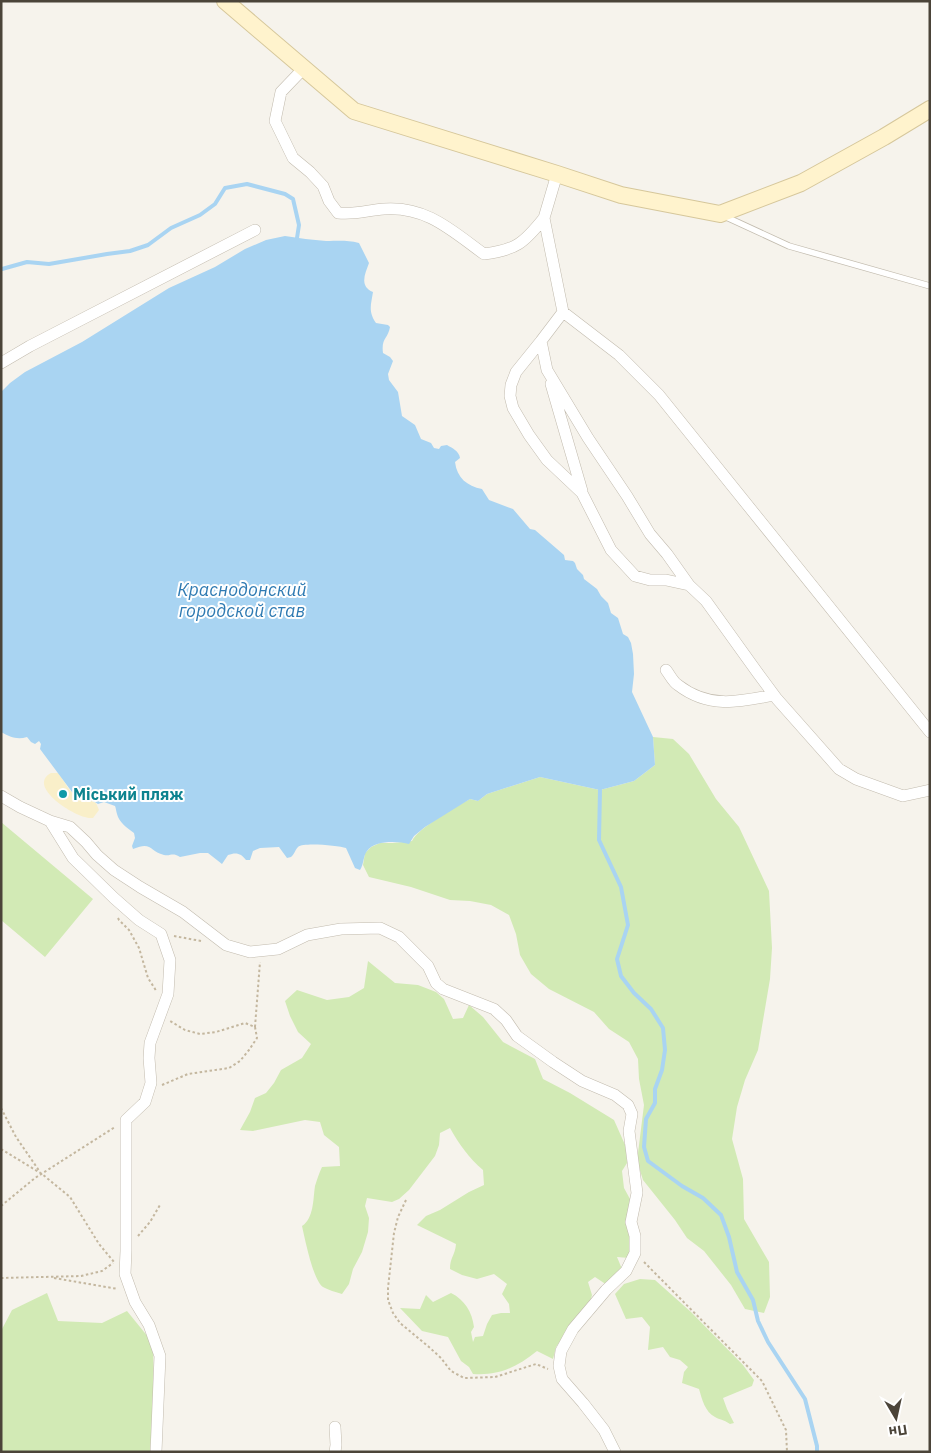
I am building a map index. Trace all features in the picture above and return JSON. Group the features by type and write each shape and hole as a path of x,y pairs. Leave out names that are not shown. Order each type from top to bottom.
{"main road":[{"path":"225,1 354,111 621,195 720,214 801,182 884,137 930,109"}],"street":[{"path":"304,68 281,92 275,121 293,158 323,186 329,201 338,213 352,215 383,209 404,209 432,217 484,254 503,252 518,246 531,235 544,218 556,174"},
{"path":"544,218 562,312 619,355 659,395 930,732"},
{"path":"1,363 30,346 255,230"},
{"path":"562,312 516,372 511,385 510,396 513,408 547,460 582,493"},
{"path":"540,342 582,493 611,550 635,576 689,585"},
{"path":"547,370 650,534 689,585 706,601 774,695 839,769 856,779 903,796 930,790"},
{"path":"666,670 676,684 695,696 717,702 741,701 774,695"},
{"path":"1,796 50,821 70,827 114,870 140,888 183,912 226,945 250,952 278,949 307,935 341,929 380,928 399,937 428,966 436,983 443,989 494,1009 506,1020 518,1036 552,1062 582,1081 615,1095 628,1104 632,1114 629,1131 637,1193 631,1222 635,1236 635,1253 626,1271 606,1290 573,1329 561,1351 559,1366 562,1380 604,1430 615,1452"},
{"path":"50,821 73,858 139,920 161,934 170,960 168,994 150,1043 151,1083 145,1102 126,1120 126,1251 124,1274 135,1302 150,1325 160,1356 156,1452"},
{"path":"335,1427 335,1452"}],"lane":[{"path":"720,214 789,246 930,286"}],"path":[{"path":"116,913 139,948 148,978 170,1021 185,1030 200,1034 216,1032 245,1023 255,1027"},
{"path":"130,932 138,932"},
{"path":"161,934 226,945"},
{"path":"160,1086 188,1074 229,1068 249,1050 257,1038 255,1027 261,951"},
{"path":"1,1108 16,1137 42,1174"},
{"path":"1,1206 42,1174 126,1120"},
{"path":"1,1149 42,1174 70,1196 99,1244 114,1262 102,1272 82,1276 1,1278"},
{"path":"406,1200 398,1217 394,1233 388,1288 388,1300 393,1313 400,1323 441,1358 451,1371 464,1378 495,1376 536,1364 551,1370 562,1380"},
{"path":"635,1253 762,1381 786,1430 787,1452"},
{"path":"49,1277 122,1290 130,1289"}],"green space":[{"path":"653,737 673,739 689,754 716,799 739,827 769,891 772,948 770,979 758,1050 745,1080 737,1107 732,1139 743,1179 744,1219 769,1262 770,1297 764,1313 745,1309 731,1285 704,1251 687,1238 643,1180 637,1161 644,1105 639,1079 638,1059 629,1042 609,1029 594,1012 549,989 531,974 520,955 516,934 509,915 491,905 450,900 411,887 369,877 363,865 365,853 371,847 380,843 412,841 429,824 470,799 478,801 487,794 540,777 600,790 634,781 655,765"},
{"path":"1,822 93,899 45,957 1,920"},
{"path":"368,961 395,983 418,985 436,992 444,999 453,1019 463,1018 469,1005 483,1017 503,1042 535,1059 543,1079 614,1120 626,1147 627,1163 622,1171 624,1188 630,1199 625,1223 631,1233 629,1258 617,1257 622,1269 607,1285 595,1277 588,1282 592,1295 590,1302 556,1347 553,1359 537,1351 515,1366 499,1372 473,1374 469,1367 461,1361 448,1337 422,1331 400,1308 420,1309 426,1295 433,1302 451,1293 460,1299 470,1311 474,1327 471,1332 473,1342 475,1337 483,1336 492,1315 510,1313 509,1304 502,1294 507,1284 494,1274 477,1279 450,1269 456,1244 417,1225 426,1216 484,1185 483,1170 473,1161 450,1128 440,1133 439,1145 435,1156 409,1190 399,1199 392,1202 367,1198 365,1206 369,1218 368,1232 349,1284 342,1294 325,1288 319,1283 310,1259 302,1226 306,1223 311,1213 315,1186 322,1167 340,1166 339,1147 324,1135 320,1122 305,1120 253,1131 240,1130 255,1098 266,1093 281,1070 302,1058 311,1044 298,1032 285,1001 297,990 327,1000 349,997 364,988"},
{"path":"640,1279 655,1280 691,1312 743,1365 754,1380 752,1386 723,1398 734,1423 730,1424 712,1415 704,1405 699,1389 682,1383 684,1372 688,1367 680,1360 670,1357 663,1347 648,1350 650,1327 642,1317 626,1319 615,1294 624,1284"},
{"path":"47,1293 58,1321 102,1323 127,1311 153,1343 154,1395 150,1452 1,1452 1,1331 12,1310"}],"sand":[{"name":"Міський пляж","path":"51,773 58,773 76,795 96,803 99,810 93,818 87,818 70,811 54,799 44,785 45,778"}],"water":[{"name":"Краснодонский городской став","path":"285,236 321,241 359,243 369,263 364,279 366,286 373,292 372,315 376,323 390,327 383,344 383,353 393,361 388,374 389,380 398,392 402,416 415,425 421,439 431,443 434,448 439,449 441,446 447,445 457,452 460,458 455,462 460,477 472,486 482,489 489,500 513,509 530,529 535,530 564,555 565,560 573,561 584,579 597,589 608,603 611,613 618,618 623,634 628,637 631,643 634,674 632,692 653,737 655,765 634,781 600,790 540,777 487,794 478,801 470,799 425,827 414,836 409,844 386,842 370,847 360,870 355,868 346,848 322,845 298,847 291,857 287,858 279,847 260,848 253,851 250,860 246,860 238,854 233,854 228,855 222,864 208,853 180,857 174,854 164,855 147,846 133,849 134,833 120,820 115,806 104,802 98,804 72,792 40,749 41,744 39,741 35,744 27,737 14,738 1,732 1,392 25,372 82,342 169,288 215,267 245,249 266,240"}],"waterway":[{"path":"2,269 27,262 49,264 130,251 148,245 171,228 200,215 215,204 225,188 247,184 285,194 293,199 299,225 297,238"},
{"path":"600,790 599,840 621,887 628,925 617,959 621,976 634,993 651,1009 663,1028 665,1050 662,1070 655,1089 655,1103 646,1119 644,1147 648,1161 682,1186 703,1198 721,1215 729,1237 737,1272 753,1300 758,1321 768,1342 805,1399 817,1452"}],"place":[{"name":"Міський пляж","path":"63,794"}]}
